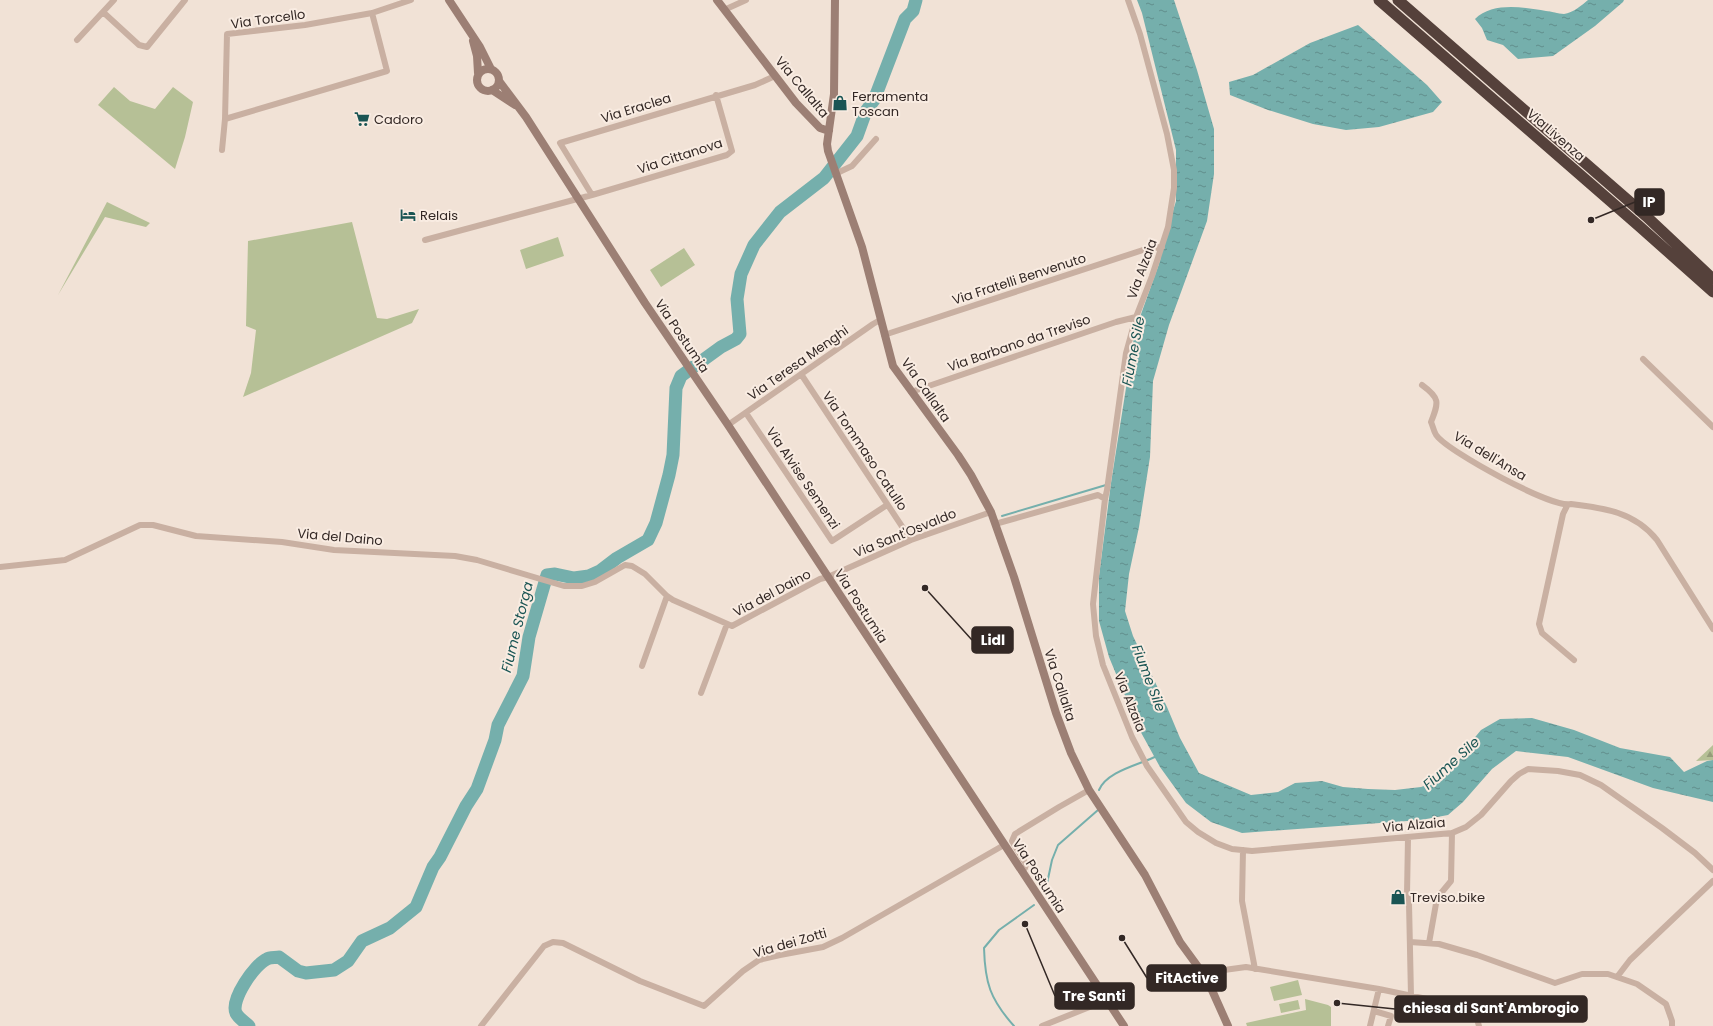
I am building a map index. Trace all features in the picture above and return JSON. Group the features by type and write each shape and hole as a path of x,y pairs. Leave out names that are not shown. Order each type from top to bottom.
{"highway":[{"name":"Via Livenza","path":"1379,0 1604,195 1713,292"},
{"name":"Via Livenza","path":"1398,0 1646,216 1713,279"}],"street":[{"path":"77,40 114,0"},
{"path":"103,12 140,45 147,47 185,0"},
{"name":"Via Torcello","path":"222,150 225,119 227,34 305,25 372,13 411,0"},
{"name":"Via Postumia","path":"449,0 480,47 491,69 497,72 499,81 519,108 579,198 586,213 728,425 1124,1026"},
{"name":"Via Callalta","path":"717,0 796,103 814,123 820,128 829,131 827,144 829,156 862,247 893,366 972,476 991,512 1014,577 1056,713 1071,753 1089,790 1145,875 1180,942 1207,979 1228,1026"},
{"path":"724,10 746,0"},
{"path":"829,131 834,94 835,0"},
{"name":"Via Alzaia","path":"1128,0 1140,34 1171,151 1174,170 1172,211 1162,247 1136,317 1126,353 1105,499 1093,604 1096,636 1103,665 1147,766 1186,822 1198,832 1216,843 1232,849 1252,851 1452,833 1466,826 1481,815 1519,774 1528,769 1558,771 1580,775 1607,789 1690,849 1713,870"},
{"path":"225,119 387,71 372,13"},
{"name":"Via Postumia","path":"472,35 477,56 478,74 476,83 480,88 486,91 492,90 519,108"},
{"path":"478,74 484,69 491,69"},
{"name":"Via Eraclea","path":"592,195 560,143 716,95 755,85 775,76"},
{"path":"492,90 498,85 499,81"},
{"name":"Via Cittanova","path":"579,198 730,154 732,151 716,95"},
{"path":"835,174 852,166 876,139"},
{"path":"425,240 579,198"},
{"name":"Via Fratelli Benvenuto","path":"884,335 1149,248 1162,247"},
{"name":"Via Barbano da Treviso","path":"911,392 1116,322 1136,317"},
{"name":"Via Teresa Menghi","path":"728,425 880,320"},
{"path":"1643,359 1713,428"},
{"name":"Via Tommaso Catullo","path":"801,374 911,540"},
{"name":"Via dell'Ansa","path":"1422,385 1434,394 1437,401 1431,422 1436,436 1467,458 1530,493 1567,506 1571,504 1613,510 1629,517 1647,528 1657,540 1713,629"},
{"name":"Via Alvise Semenzi","path":"746,413 832,541 887,505"},
{"path":"995,524 1098,495 1105,499"},
{"path":"1567,506 1563,514 1539,624 1542,633 1574,660"},
{"name":"Via Sant'Osvaldo","path":"828,577 911,540 991,512"},
{"name":"Via del Daino","path":"0,567 65,560 140,525 153,525 196,536 282,542 334,550 455,556 477,560 564,586 582,586 595,582 625,566 632,566 645,574 667,596 732,626 820,579 828,577"},
{"path":"642,666 667,596"},
{"name":"Via del Daino","path":"701,693 727,624"},
{"path":"1021,871 1025,868 1026,864 1012,841 1015,834 1089,790"},
{"path":"1429,943 1437,898 1451,881 1452,833"},
{"path":"1408,838 1407,894 1409,903 1411,996"},
{"name":"Via dei Zotti","path":"481,1026 544,946 553,942 563,943 640,981 698,1005 704,1006 743,971 759,960 823,947 842,938 1004,844"},
{"path":"1243,850 1242,901 1255,969"},
{"path":"1617,977 1630,960 1713,881"},
{"path":"1410,942 1439,944 1477,954 1555,983 1582,974 1608,974 1637,984 1666,1004 1672,1021 1672,1026"},
{"path":"1207,979 1224,970 1246,967 1470,1008 1475,1012 1479,1026"},
{"path":"1370,1026 1378,990"},
{"path":"1042,1026 1106,1000"},
{"path":"1374,1011 1392,1016 1388,1026"}],"green space":[{"path":"114,87 130,101 155,109 173,87 193,102 185,137 175,169 98,105"},
{"path":"107,202 150,223 146,227 105,217 58,295"},
{"path":"352,222 377,318 387,319 419,309 412,323 243,397 251,373 256,330 246,326 248,241"},
{"path":"558,237 564,256 526,269 520,250"},
{"path":"684,248 695,265 661,287 650,270"},
{"path":"1713,745 1713,760 1696,761"},
{"path":"1298,980 1302,995 1274,1001 1270,987"},
{"path":"1305,999 1331,1007 1331,1026 1247,1026 1246,1023 1306,1010"},
{"path":"1298,1000 1300,1009 1281,1013 1279,1004"}],"water":[{"name":"Fiume Sile","path":"1137,0 1174,0 1197,70 1214,129 1214,174 1207,221 1169,325 1153,381 1150,457 1139,527 1129,574 1125,611 1133,636 1180,738 1199,773 1251,795 1278,792 1295,783 1322,781 1343,787 1368,789 1395,790 1421,787 1440,780 1455,767 1467,747 1481,730 1500,719 1532,718 1574,730 1620,748 1670,757 1684,772 1707,761 1713,760 1713,802 1653,788 1568,757 1516,751 1492,769 1463,802 1448,815 1421,820 1242,833 1211,822 1186,803 1160,767 1138,727 1109,657 1099,621 1099,576 1111,483 1135,331 1160,261 1162,247 1176,201 1176,150 1142,13"},
{"path":"1588,0 1624,0 1595,26 1553,56 1518,59 1503,45 1487,40 1482,28 1475,19 1490,10 1508,7 1528,8 1564,14 1574,10"},
{"path":"1358,25 1427,85 1442,102 1433,112 1379,127 1346,130 1313,124 1268,110 1230,95 1229,82 1253,75 1310,43"}],"waterway":[{"name":"Fiume Storga","path":"249,1026 237,1015 235,1007 245,983 262,962 268,958 279,957 298,971 306,973 334,970 348,961 362,941 390,928 416,907 433,867 440,857 466,806 477,789 495,740 498,725 523,676 529,637 547,575 555,574 574,578 589,576 600,571 617,558 648,540 656,523 669,475 673,455 676,388 681,376 721,347 736,339 740,334 737,299 741,274 754,245 780,212 824,178 857,136 866,111 874,100 905,19 913,11 916,0"},
{"path":"1002,516 1106,485"},
{"path":"1099,790 1103,783 1116,773 1157,756"},
{"path":"1045,893 1052,860 1058,845 1098,810"},
{"path":"1014,1026 999,1007 990,990 986,971 984,948 999,930 1034,905"}],"place":[{"name":"Ferramenta Toscan","path":"840,103"},
{"name":"Cadoro","path":"362,119"},
{"name":"Relais","path":"408,215"},
{"name":"IP","path":"1591,220"},
{"name":"Lidl","path":"925,588"},
{"name":"Treviso.bike","path":"1398,897"},
{"name":"Tre Santi","path":"1025,924"},
{"name":"FitActive","path":"1122,938"},
{"name":"chiesa di Sant'Ambrogio","path":"1337,1003"}]}
